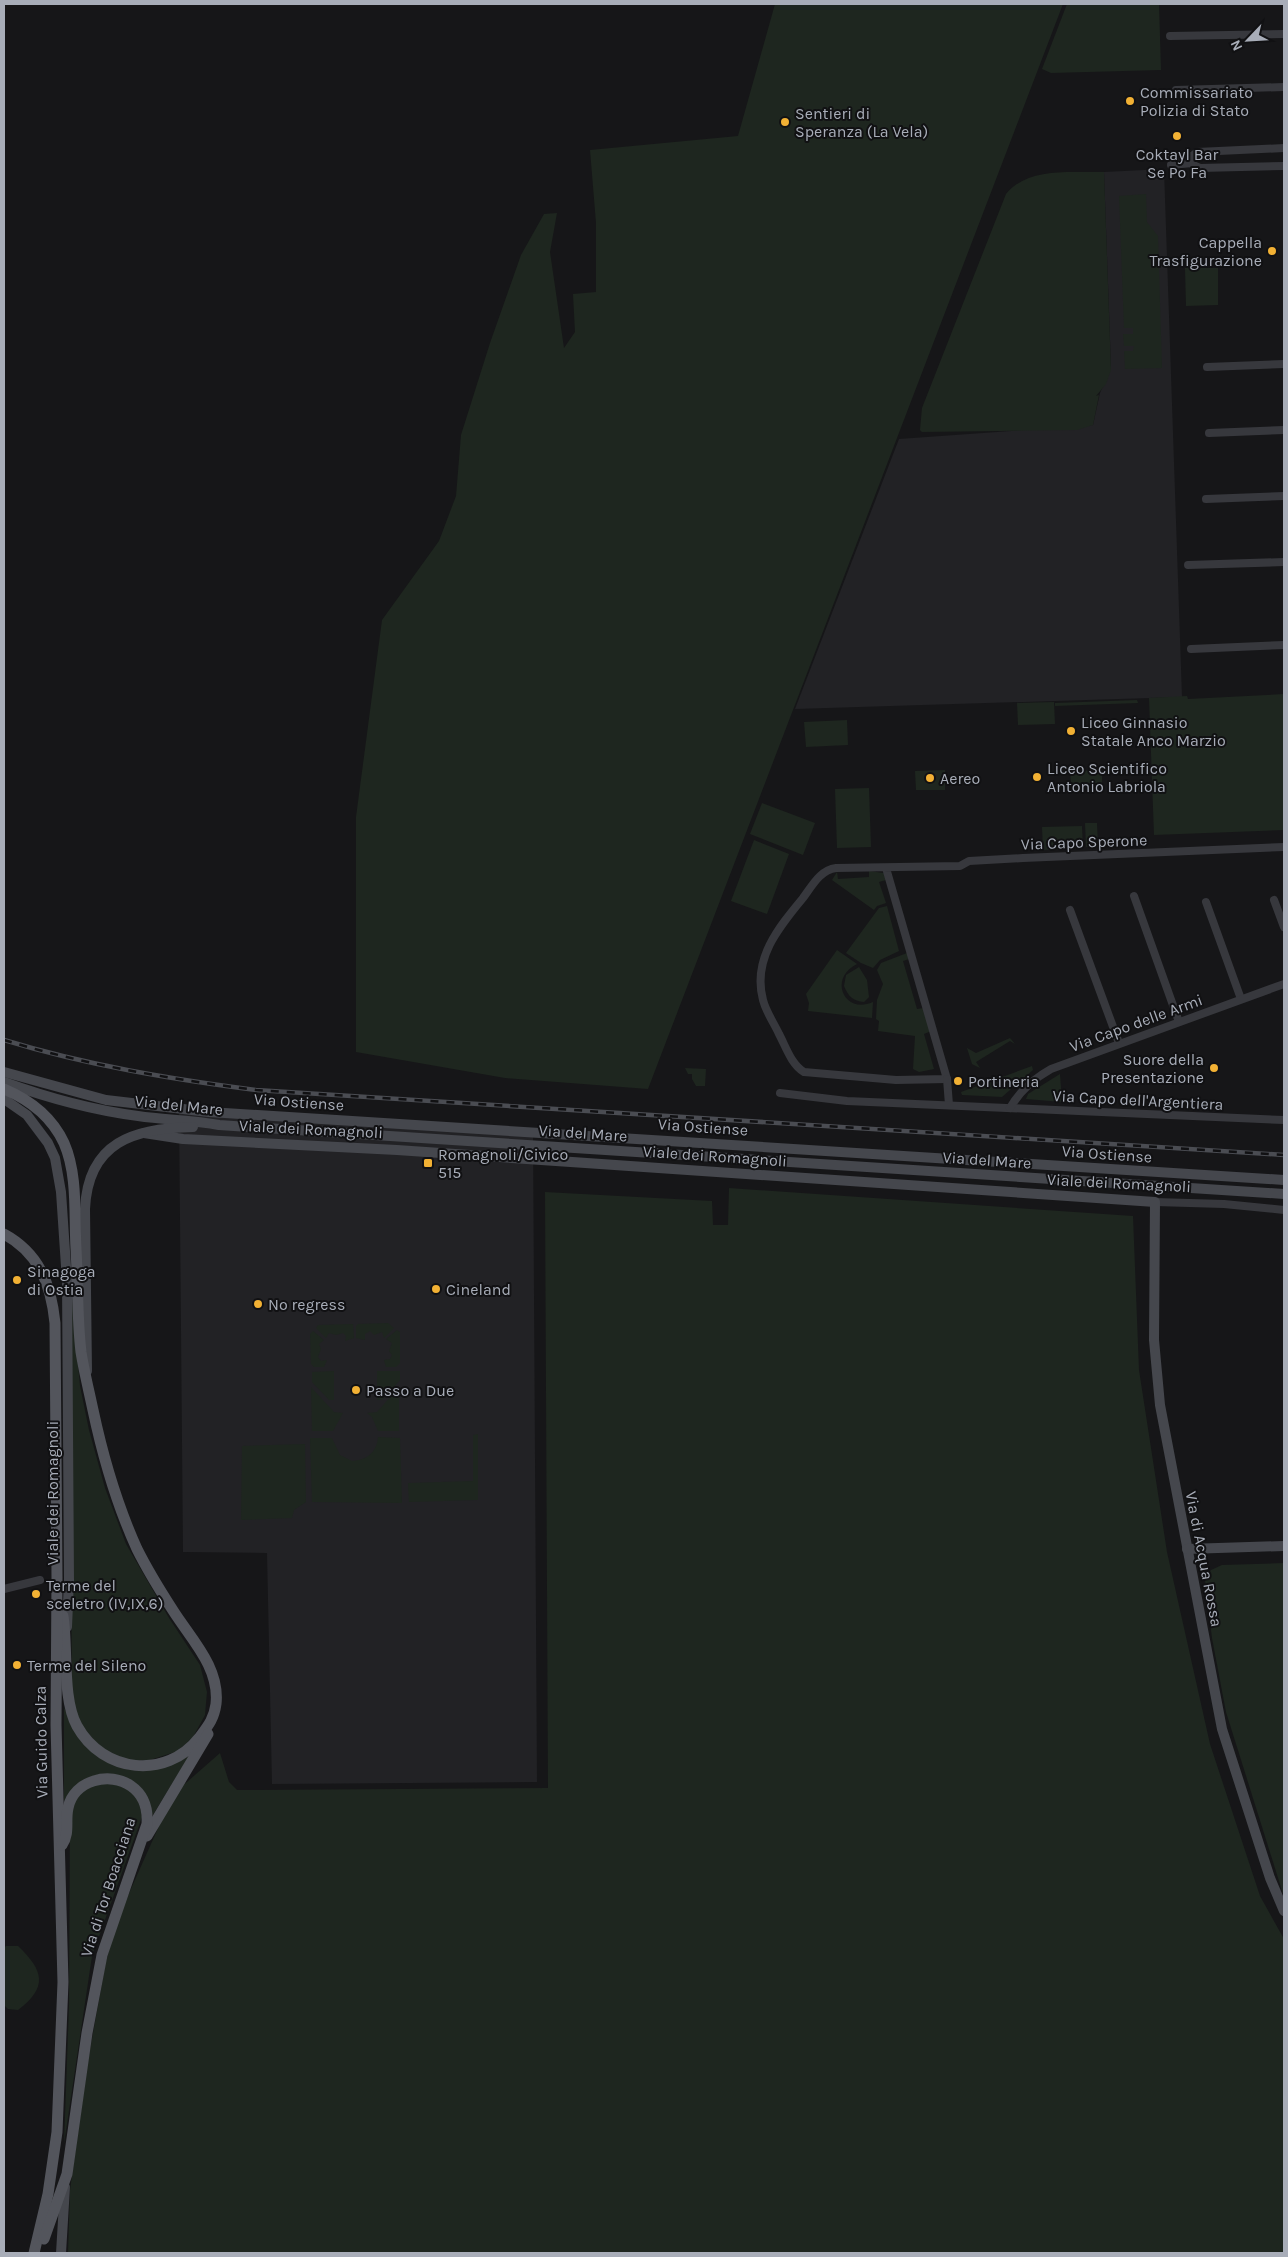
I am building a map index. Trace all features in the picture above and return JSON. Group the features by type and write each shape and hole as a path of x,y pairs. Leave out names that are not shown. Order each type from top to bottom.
{"main road":[{"name":"Viale dei Romagnoli","path":"4,1089 24,1098 39,1110 60,1134 68,1155 72,1178 82,1353 104,1456 126,1525 150,1574 199,1648 211,1671 216,1702 210,1725 192,1746 161,1764 134,1767 108,1758 84,1737 71,1712 66,1639"},
{"name":"Via Guido Calza","path":"4,1234 22,1246 35,1259 49,1288 53,1305 57,1577 56,1725 60,1849"},
{"path":"57,1577 66,1639"},
{"path":"140,1848 204,1743 210,1725"},
{"name":"Via di Tor Boacciana","path":"106,1778 128,1784 137,1792 145,1803 147,1824 140,1848 118,1902 100,1963 87,2033 67,2174 35,2253 51,2176 60,2102 63,1976 60,1849 66,1837 68,1808 73,1797 89,1783 106,1778"}],"street":[{"path":"1170,36 1284,34"},
{"path":"1176,90 1284,87"},
{"path":"1171,165 1192,160 1197,152 1284,148"},
{"path":"1171,156 1192,160 1200,168 1284,166"},
{"path":"1207,367 1284,364"},
{"path":"1209,432 1284,430"},
{"path":"1206,499 1284,496"},
{"path":"1188,565 1284,562"},
{"path":"1191,649 1284,645"},
{"name":"Via Capo Sperone","path":"947,1079 896,1080 804,1072 794,1063 763,1000 762,969 767,949 782,924 819,878 833,868 960,866 968,861 1284,847"},
{"path":"886,868 947,1079 949,1105"},
{"path":"1134,896 1179,1022"},
{"path":"1274,900 1284,927"},
{"path":"1206,902 1241,999"},
{"path":"1070,910 1119,1043"},
{"name":"Via Capo delle Armi","path":"1010,1108 1022,1092 1045,1072 1119,1043 1284,984"},
{"name":"Via Ostiense","path":"4,1072 106,1100 209,1112 1284,1180"},
{"name":"Via del Mare","path":"4,1082 45,1097 89,1108 142,1117 219,1125 1284,1194"},
{"name":"Via Capo dell'Argentiera","path":"780,1093 824,1099 1284,1120"},
{"name":"Viale dei Romagnoli","path":"4,1100 27,1115 48,1143 55,1158 61,1192 67,1281 69,1587 66,1639"},
{"name":"Viale dei Romagnoli","path":"87,1378 85,1209 88,1185 93,1169 107,1150 128,1137 175,1127 219,1125"},
{"name":"Viale dei Romagnoli","path":"144,1133 184,1139 397,1150 1155,1202 1224,1204 1284,1210"},
{"name":"Via di Acqua Rossa","path":"1155,1202 1155,1371 1187,1549 1225,1740 1267,1870 1284,1911"},
{"path":"1187,1549 1284,1546"},
{"path":"4,1589 40,1580"},
{"path":"61,2253 61,2226 67,2174"}],"shaded area":[{"path":"775,4 1063,4 648,1089 505,1078 356,1052 356,817 382,620 439,541 456,496 461,435 490,343 521,255 544,214 557,213 550,252 564,348 575,332 573,294 596,292 596,223 590,150 738,136"},
{"path":"1067,4 1159,4 1161,70 1051,73 1042,69"},
{"path":"1164,169 1182,697 795,709 899,439 1093,425 1100,393 1111,367 1104,172"},
{"path":"1065,172 1104,172 1111,370 1106,384 1096,396 1099,395 1093,425 1077,430 922,432 920,430 922,408 1006,194 1016,185 1039,175"},
{"path":"1146,194 1147,222 1158,236 1162,368 1125,369 1124,351 1133,351 1134,346 1124,346 1123,334 1133,334 1133,328 1124,328 1119,196"},
{"path":"1185,268 1218,268 1218,305 1186,306"},
{"path":"1284,694 1284,830 1154,835 1149,698 1187,696 1188,699"},
{"path":"1137,700 1138,703 1055,706 1055,703"},
{"path":"1054,702 1055,724 1018,725 1017,703"},
{"path":"847,720 848,745 806,747 804,722"},
{"path":"945,770 945,790 916,790 915,771"},
{"path":"1102,770 1102,783 1071,784 1070,771"},
{"path":"869,788 871,847 837,848 835,789"},
{"path":"762,803 815,823 803,855 750,834"},
{"path":"1085,823 1097,823 1098,846 1086,847"},
{"path":"1082,826 1083,848 1043,850 1042,827"},
{"path":"754,840 789,854 767,914 731,901"},
{"path":"869,871 884,873 886,880 879,882 886,903 877,906 874,910 832,880 837,872 838,879 869,877"},
{"path":"887,906 899,951 880,960 873,968 846,953 879,908"},
{"path":"837,950 857,964 848,970 843,978 843,993 854,1004 863,1005 873,1002 872,1018 808,1011 809,1003 806,994"},
{"path":"907,953 909,959 903,961 917,1009 924,1008 931,1031 924,1034 934,1069 919,1072 913,1069 915,1036 878,1031 879,1021 876,1019 877,1000 883,984 877,970 881,963"},
{"path":"859,967 867,980 869,997 864,1002 851,997 844,986 846,975"},
{"path":"1010,1038 1015,1044 1010,1041 976,1062 980,1068 972,1064 967,1048 976,1053"},
{"path":"1032,1066 1033,1070 1002,1097 962,1095 961,1092"},
{"path":"685,1068 706,1069 705,1086 696,1086 692,1079 692,1074 688,1074"},
{"path":"1060,1074 1062,1102 1026,1099 1028,1094"},
{"path":"179,1109 533,1132 537,1782 272,1784 267,1553 183,1552"},
{"path":"729,1188 1133,1216 1139,1370 1167,1552 1210,1744 1260,1896 1284,1939 1284,2253 68,2253 70,2190 88,2061 106,1961 118,1918 163,1817 179,1789 220,1753 229,1782 237,1790 548,1788 545,1192 712,1201 713,1225 728,1225"},
{"path":"69,1264 80,1386 89,1430 105,1488 126,1544 169,1618 200,1665 207,1692 205,1715 193,1737 178,1751 150,1760 130,1761 100,1748 77,1719 72,1696"},
{"path":"388,1323 394,1328 384,1338 382,1332 374,1335 370,1331 365,1334 365,1340 356,1338 356,1326 358,1324"},
{"path":"353,1324 354,1338 345,1341 346,1336 343,1333 336,1335 329,1333 326,1338 316,1328 318,1325"},
{"path":"397,1330 400,1332 400,1363 396,1367 386,1367 384,1360 390,1359 392,1355 389,1351 392,1343 386,1339"},
{"path":"313,1331 324,1340 319,1344 321,1349 318,1357 321,1361 327,1360 324,1367 314,1367 311,1364 310,1334"},
{"path":"334,1371 334,1400 329,1400 312,1382 312,1372"},
{"path":"377,1371 400,1371 400,1380 383,1399 377,1400"},
{"path":"311,1387 334,1412 343,1413 333,1431 312,1431"},
{"path":"399,1387 399,1431 378,1431 372,1417 367,1413 377,1412"},
{"path":"478,1434 478,1500 409,1502 408,1483 473,1481 473,1435"},
{"path":"378,1437 400,1438 402,1503 312,1502 310,1438 332,1438 340,1455 352,1461 367,1457 376,1447"},
{"path":"305,1444 306,1502 294,1510 292,1518 241,1520 242,1446"},
{"path":"1284,1563 1284,1897 1226,1712 1212,1638 1205,1580 1211,1570 1222,1565"},
{"path":"64,1707 73,1729 89,1749 107,1761 126,1769 150,1769 194,1748 151,1818 146,1800 104,1774 80,1782 64,1802"},
{"path":"98,1781 115,1784 133,1794 140,1807 142,1817 92,1956 64,2144 69,2005 70,1811 78,1793"},
{"path":"6,1946 18,1946 27,1955 37,1971 39,1979 34,1994 18,2010 8,2009 4,2005 4,1948"}],"railway":[{"path":"4,1040 97,1064 256,1090 1284,1155"}],"place":[{"name":"Commissariato Polizia di Stato","path":"1130,101"},
{"name":"Sentieri di Speranza (La Vela)","path":"785,122"},
{"name":"Coktayl Bar Se Po Fa","path":"1177,136"},
{"name":"Cappella Trasfigurazione","path":"1272,251"},
{"name":"Liceo Ginnasio Statale Anco Marzio","path":"1071,731"},
{"name":"Liceo Scientifico Antonio Labriola","path":"1037,777"},
{"name":"Aereo","path":"930,778"},
{"name":"Suore della Presentazione","path":"1214,1068"},
{"name":"Portineria","path":"958,1081"},
{"name":"Romagnoli/Civico 515","path":"428,1163"},
{"name":"Sinagoga di Ostia","path":"17,1280"},
{"name":"Cineland","path":"436,1289"},
{"name":"No regress","path":"258,1304"},
{"name":"Passo a Due","path":"356,1390"},
{"name":"Terme del sceletro (IV,IX,6)","path":"36,1594"},
{"name":"Terme del Sileno","path":"17,1665"}]}
